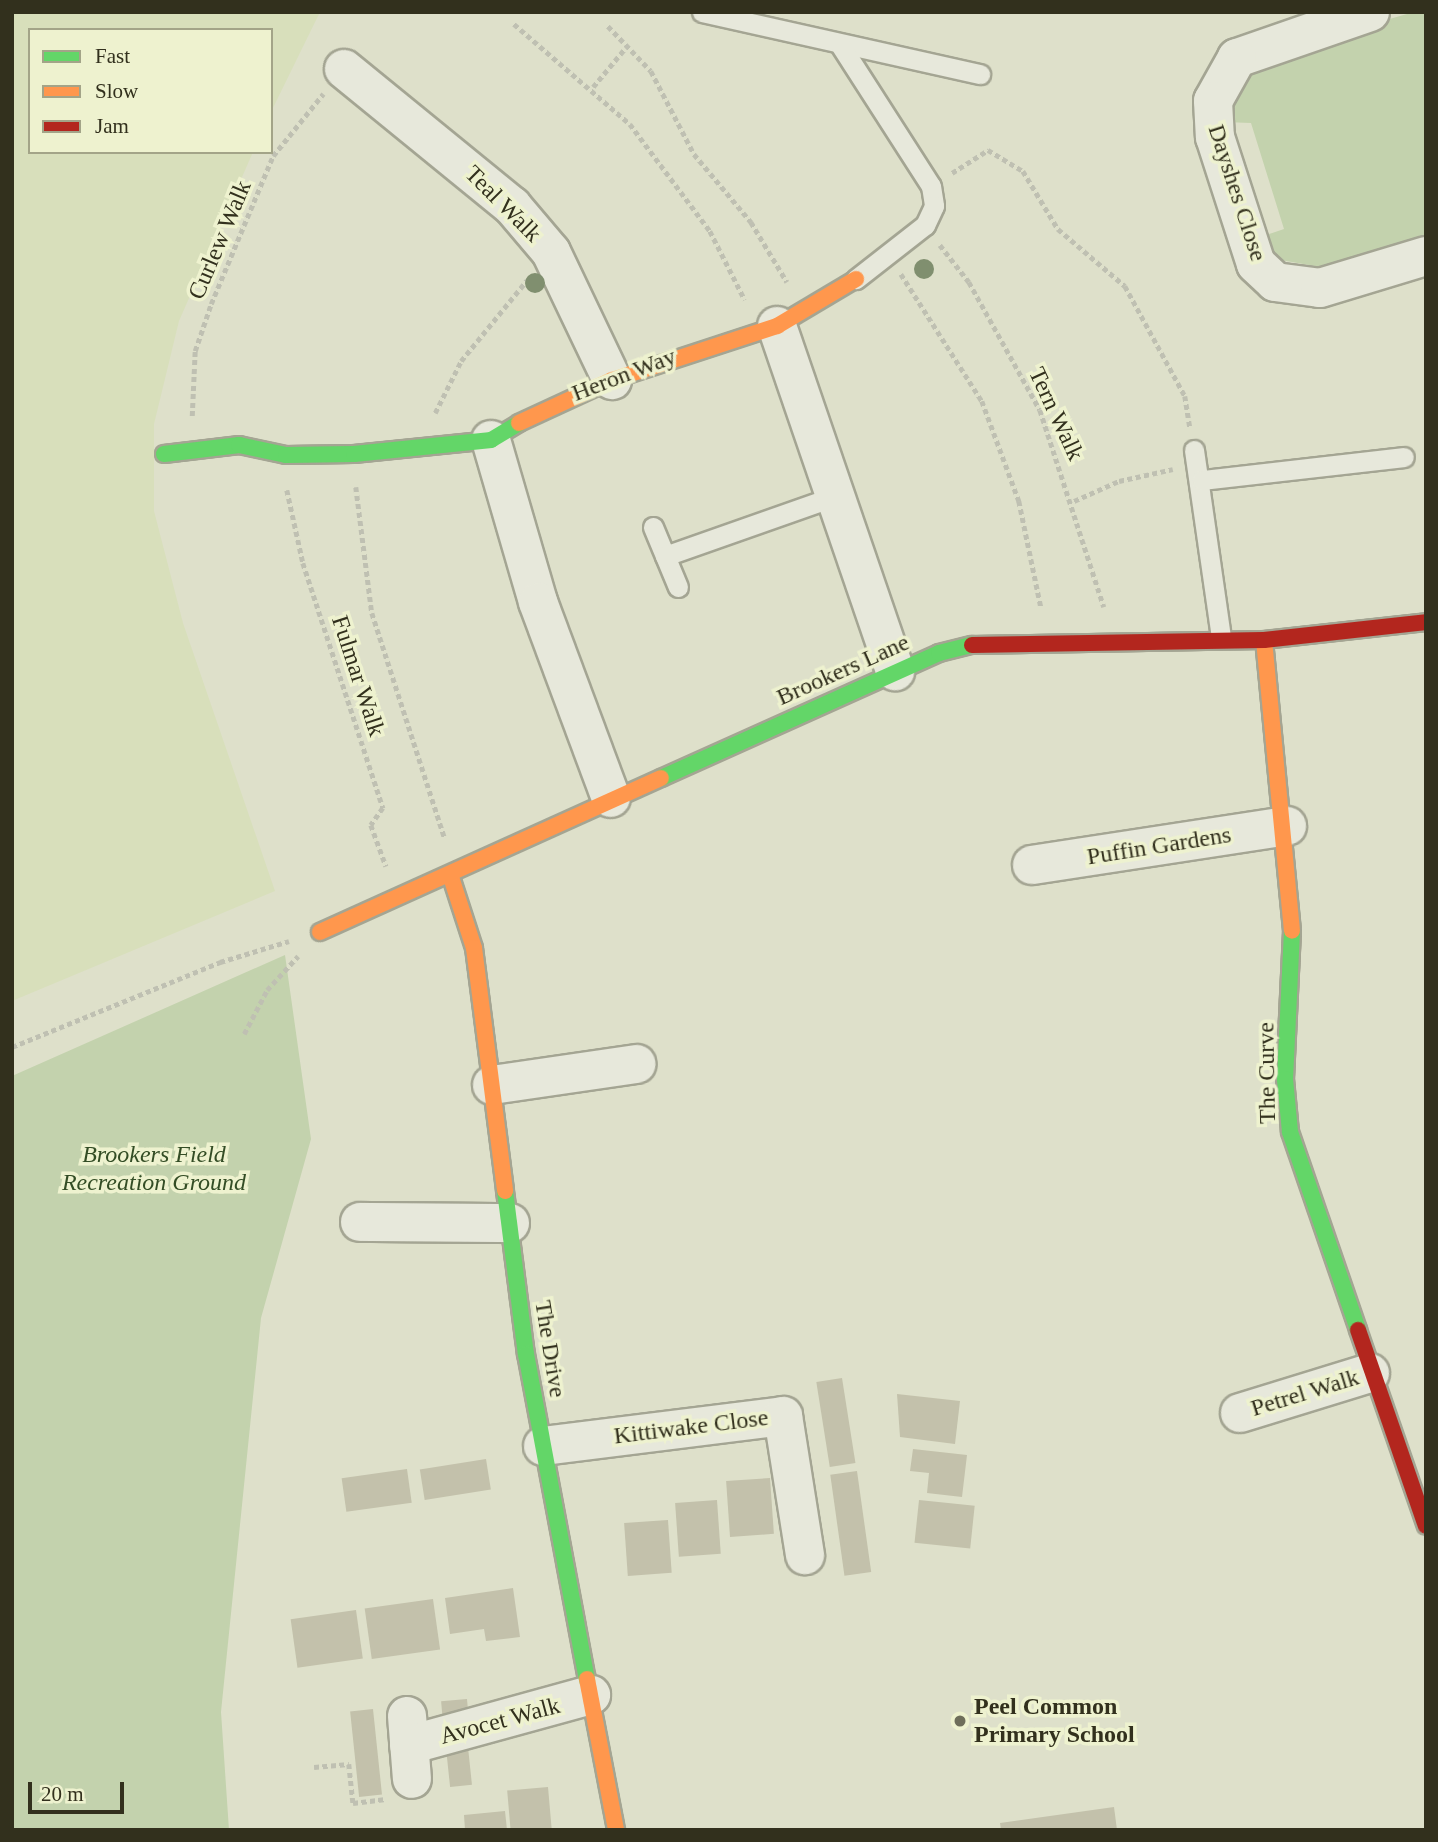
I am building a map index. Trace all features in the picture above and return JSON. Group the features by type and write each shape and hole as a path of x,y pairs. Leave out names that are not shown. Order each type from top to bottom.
{"street":[{"name":"Dayshes Close","path":"1348,15 1250,49 1219,83 1215,137 1256,264 1275,282 1309,290 1426,256"},
{"name":"Teal Walk","path":"344,69 512,206 551,252 612,380"},
{"name":"Heron Way","path":"491,440 554,403 780,322 856,279"},
{"path":"780,322 835,496 895,671"},
{"path":"164,454 195,448 239,445 286,455 354,454 421,450 491,440 538,602 611,798"},
{"name":"Brookers Lane","path":"320,932 399,900 611,798 895,671 987,642 1115,637 1221,637 1264,640 1426,622"},
{"name":"The Curve","path":"1264,640 1287,826 1293,901 1285,1079 1290,1132 1370,1373 1426,1526"},
{"name":"Puffin Gardens","path":"1032,865 1287,826"},
{"name":"The Drive","path":"454,872 474,948 543,1446 616,1830"},
{"path":"492,1085 636,1064"},
{"path":"360,1222 510,1223"},
{"name":"Petrel Walk","path":"1240,1413 1370,1373"},
{"name":"Kittiwake Close","path":"543,1446 783,1416 805,1555"},
{"name":"Avocet Walk","path":"410,1747 591,1695"}],"lane":[{"path":"702,12 841,46 980,74"},
{"path":"841,46 930,186 934,206 925,225 856,279"},
{"path":"1221,637 1198,464 1404,457"},
{"path":"665,556 835,496"},
{"path":"653,527 678,587"}],"path":[{"path":"514,24 593,87 630,124 780,322"},
{"path":"608,26 650,71 694,154 751,222 780,322"},
{"path":"593,87 627,46"},
{"name":"Curlew Walk","path":"195,448 190,393 195,351 211,304 274,156 344,69"},
{"path":"930,186 988,150 1023,171 1058,229 1125,286 1185,396 1198,464 1119,481 1074,501"},
{"name":"Tern Walk","path":"925,225 968,282 1040,410 1074,501 1115,637"},
{"path":"421,450 461,360 551,252"},
{"path":"887,254 982,401 1028,537 1040,586 1042,639"},
{"name":"Fulmar Walk","path":"354,454 372,613 404,725 454,872"},
{"name":"Fulmar Walk","path":"286,455 288,496 303,563 383,808 371,825 399,900"},
{"path":"244,1034 267,990 320,932"},
{"path":"12,1047 220,962 320,932"},
{"path":"314,1767 349,1764 353,1803 397,1797 410,1747"}],"green space":[{"path":"12,12 320,12 273,108 273,28 28,28 28,154 252,154 179,321 154,424 154,511 183,623 275,891 12,1001"},
{"path":"1414,12 1426,12 1426,242 1326,268 1275,259 1260,237 1284,229 1251,123 1224,122 1242,72 1292,47"},
{"name":"Brookers Field Recreation Ground","path":"285,955 311,1139 261,1318 221,1712 229,1830 12,1830 12,1076"}],"building":[{"path":"842,1378 855,1463 830,1467 816,1382"},
{"path":"897,1394 960,1401 955,1444 900,1437"},
{"path":"913,1449 967,1455 962,1497 927,1493 929,1473 910,1471"},
{"path":"486,1459 491,1490 425,1500 420,1469"},
{"path":"407,1469 412,1503 346,1512 342,1478"},
{"path":"857,1471 871,1572 844,1576 830,1475"},
{"path":"770,1478 774,1534 730,1537 726,1481"},
{"path":"717,1500 721,1554 679,1557 675,1503"},
{"path":"919,1500 975,1506 970,1549 915,1543"},
{"path":"668,1520 672,1573 628,1576 624,1523"},
{"path":"513,1588 520,1637 486,1641 484,1629 450,1634 445,1598"},
{"path":"433,1599 440,1650 372,1659 365,1609"},
{"path":"356,1610 363,1659 297,1668 291,1619"},
{"path":"467,1699 469,1722 443,1724 441,1701"},
{"path":"373,1709 382,1795 359,1797 350,1711"},
{"path":"468,1747 472,1785 450,1787 446,1749"},
{"path":"548,1787 552,1830 511,1830 507,1791"},
{"path":"1114,1807 1117,1830 1001,1830 1000,1823"},
{"path":"505,1811 507,1830 465,1830 464,1815"}],"traffic: fast":[{"path":"164,454 239,445 286,455 354,454 491,440 519,423"},
{"path":"661,778 939,653 972,645"},
{"path":"1292,931 1285,1079 1290,1132 1358,1330"},
{"path":"505,1191 526,1354 587,1679"}],"traffic: slow":[{"path":"519,423 612,380 777,326 856,279"},
{"path":"1264,640 1292,931"},
{"path":"320,932 661,778"},
{"path":"450,874 474,948 505,1191"},
{"path":"587,1679 616,1830"}],"traffic: jam":[{"path":"972,645 1264,640 1426,622"},
{"path":"1358,1330 1426,1526"}],"place":[{"name":"Peel Common Primary School","path":"960,1721"}]}
